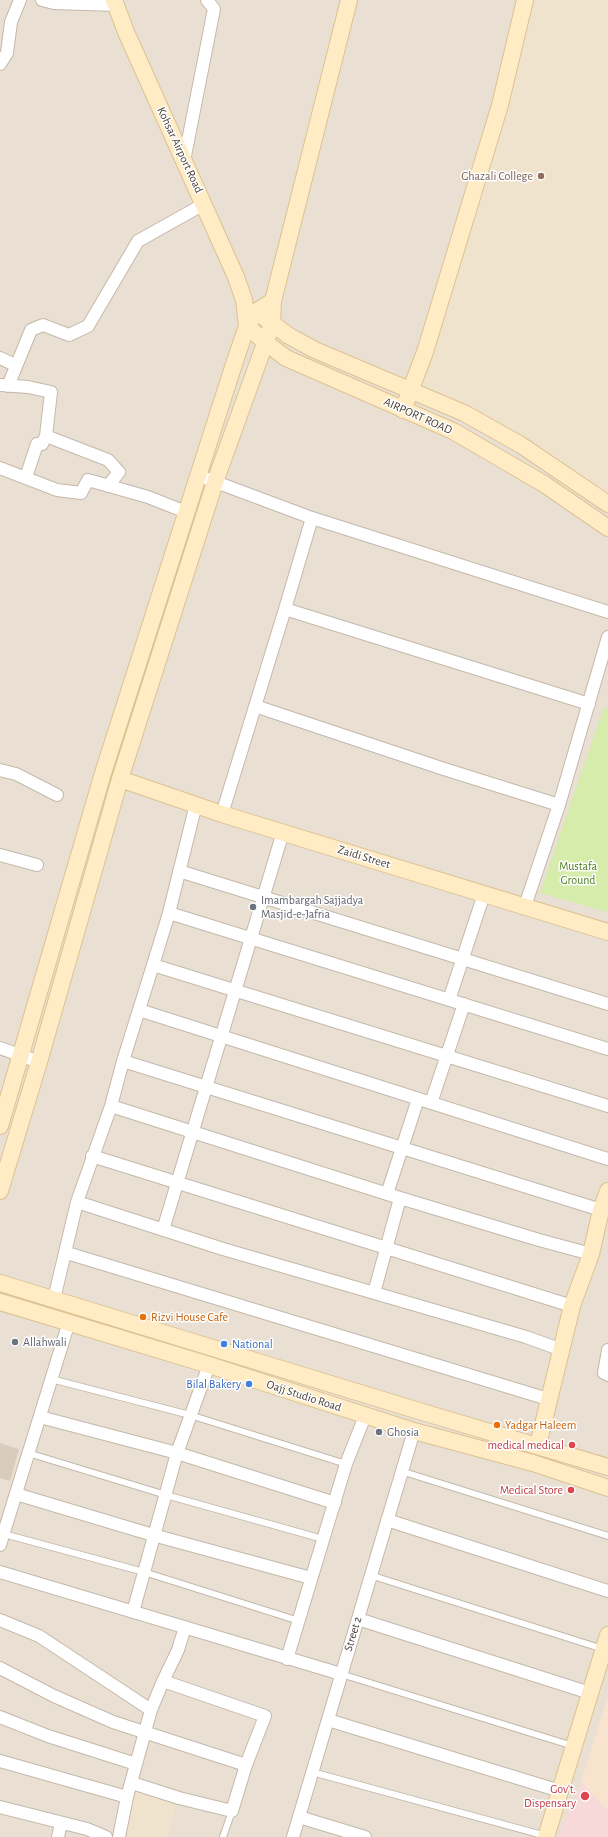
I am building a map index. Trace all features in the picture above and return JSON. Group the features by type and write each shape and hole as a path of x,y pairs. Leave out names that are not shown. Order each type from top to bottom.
{"street":[{"path":"0,64 7,53 11,22 20,0"},
{"path":"42,0 54,3 115,2"},
{"path":"184,161 214,9 207,0"},
{"path":"0,1191 39,1062 120,779 215,482 272,324 272,301 349,0"},
{"path":"403,410 425,352 498,113 525,0"},
{"name":"Kohsar Airport Road","path":"115,2 126,32 204,204 244,300"},
{"path":"26,477 37,444 42,444 46,436 52,392 28,387 4,385 31,330 43,325 69,335 88,326 138,241 204,204"},
{"path":"244,300 272,324 315,350 464,413 521,445 608,504"},
{"path":"244,300 248,326"},
{"path":"0,1126 103,773 197,475 248,326 257,311 272,301"},
{"name":"AIRPORT ROAD","path":"248,326 265,342 286,358 453,431 544,484 608,528"},
{"path":"0,358 15,365"},
{"path":"46,436 108,460 119,472 108,486"},
{"path":"0,468 57,490 81,493 88,480 148,497 186,512"},
{"path":"197,475 312,518 608,612"},
{"path":"222,814 312,518"},
{"path":"285,609 589,704"},
{"path":"525,906 559,805 608,637"},
{"path":"255,706 444,769 559,805"},
{"path":"0,770 16,774 57,795"},
{"name":"Zaidi Street","path":"120,779 222,814 608,932"},
{"path":"54,1299 67,1253 78,1202 92,1156 111,1106 123,1061 169,913 196,804"},
{"path":"163,1230 283,832"},
{"path":"0,855 37,865"},
{"path":"180,871 608,1004"},
{"path":"449,1000 484,894"},
{"path":"169,913 608,1049"},
{"path":"154,965 608,1106"},
{"path":"431,1103 464,1004"},
{"path":"139,1010 608,1159"},
{"path":"0,1048 39,1062"},
{"path":"123,1061 601,1210"},
{"path":"387,1194 418,1099"},
{"path":"111,1106 387,1194 538,1240 591,1254"},
{"path":"92,1156 572,1306"},
{"path":"532,1463 538,1445 548,1399 562,1350 572,1306 591,1254 601,1210 608,1191"},
{"path":"374,1293 400,1198"},
{"path":"78,1202 223,1250 519,1335 562,1350"},
{"path":"67,1253 548,1399"},
{"name":"Oajj Studio Road","path":"0,1283 608,1467"},
{"name":"Oajj Studio Road","path":"0,1302 209,1365 414,1431 532,1463 608,1488"},
{"path":"1,1537 16,1494 69,1322"},
{"path":"608,1350 604,1373 608,1375"},
{"path":"133,1612 153,1535 166,1495 177,1453 209,1365"},
{"path":"40,1416 177,1453 335,1503"},
{"path":"287,1659 346,1464 365,1416"},
{"name":"Street 2","path":"293,1837 414,1431"},
{"path":"16,1494 153,1535 311,1578"},
{"path":"388,1520 608,1591"},
{"path":"0,1572 341,1674"},
{"path":"358,1619 590,1693"},
{"path":"0,1620 39,1636 151,1710"},
{"path":"119,1837 127,1797 151,1710 178,1650 185,1627"},
{"path":"546,1837 606,1642"},
{"path":"0,1668 54,1696 113,1722 246,1765"},
{"path":"132,1783 179,1798 232,1811 246,1765 265,1716 163,1681"},
{"path":"0,1717 48,1736 136,1764"},
{"path":"328,1720 560,1791"},
{"path":"0,1761 127,1797"},
{"path":"0,1807 87,1829 106,1837"},
{"path":"299,1818 365,1837"},
{"path":"58,1837 62,1823"}],"lane":[{"path":"51,1379 190,1415 346,1464"},
{"path":"28,1453 166,1495 323,1539"},
{"path":"401,1471 608,1536"},
{"path":"1,1537 144,1572 299,1621"},
{"path":"370,1575 606,1642"},
{"path":"341,1674 574,1746"},
{"path":"312,1772 546,1837"},
{"path":"223,1837 232,1811"}],"shaded area":[{"path":"0,0 608,0 608,1837 0,1837"},
{"name":"Ghazali College","path":"522,0 608,0 608,504 410,390"},
{"path":"608,1696 608,1811 581,1782"},
{"name":"Gov't. Dispensary","path":"581,1782 608,1811 608,1837 558,1837"},
{"path":"135,1791 177,1801 168,1837 124,1837"}],"green space":[{"name":"Mustafa Ground","path":"604,707 608,710 608,912 540,893"}],"building":[{"path":"0,1443 19,1449 10,1481 0,1478"}],"place":[{"name":"Ghazali College","path":"541,176"},
{"name":"Imambargah Sajjadya Masjid-e-Jafria","path":"253,907"},
{"name":"Rizvi House Cafe","path":"143,1317"},
{"name":"Allahwali","path":"15,1342"},
{"name":"National","path":"224,1344"},
{"name":"Bilal Bakery","path":"249,1384"},
{"name":"Yadgar Haleem","path":"497,1425"},
{"name":"Ghosia","path":"379,1432"},
{"name":"medical medical","path":"572,1445"},
{"name":"Medical Store","path":"571,1490"},
{"name":"Gov't. Dispensary","path":"585,1796"}]}
